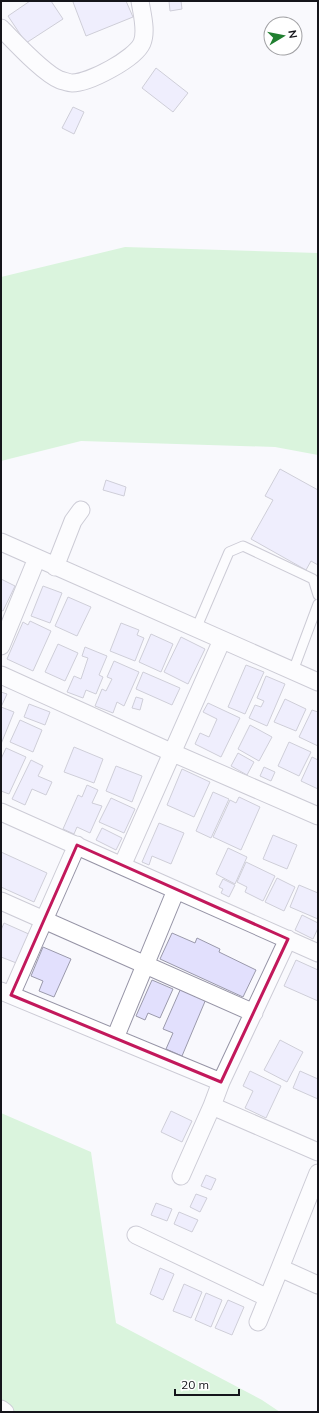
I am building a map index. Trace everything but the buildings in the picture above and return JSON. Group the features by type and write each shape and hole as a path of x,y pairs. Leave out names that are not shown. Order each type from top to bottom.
{"street":[{"path":"1,28 29,57 59,80 72,83 108,71 135,53 142,43 143,36 144,23 140,1"},
{"path":"55,567 72,521 81,510"},
{"path":"1,542 318,682"},
{"path":"1,646 37,558"},
{"path":"122,866 222,640"},
{"path":"1,675 173,753 318,816"},
{"path":"1,812 318,953"},
{"path":"77,845 44,919 6,993 221,1082"},
{"path":"115,1038 176,890"},
{"path":"1,901 254,1013"},
{"path":"181,1176 221,1082 288,939"},
{"path":"212,1106 318,1152"},
{"path":"258,1322 318,1173"},
{"path":"136,1235 268,1298"},
{"path":"280,1268 318,1285"},
{"path":"1,1409 5,1412"}],"lane":[{"path":"196,629 229,552 243,546 313,579 318,595"},
{"path":"293,671 318,604"}],"highlighted area":[{"path":"77,845 288,939 221,1082 11,995"}],"green space":[{"path":"125,247 318,253 318,455 275,447 81,441 1,461 1,277"},
{"path":"1,1113 91,1152 116,1323 262,1400 280,1412 1,1412"}]}
